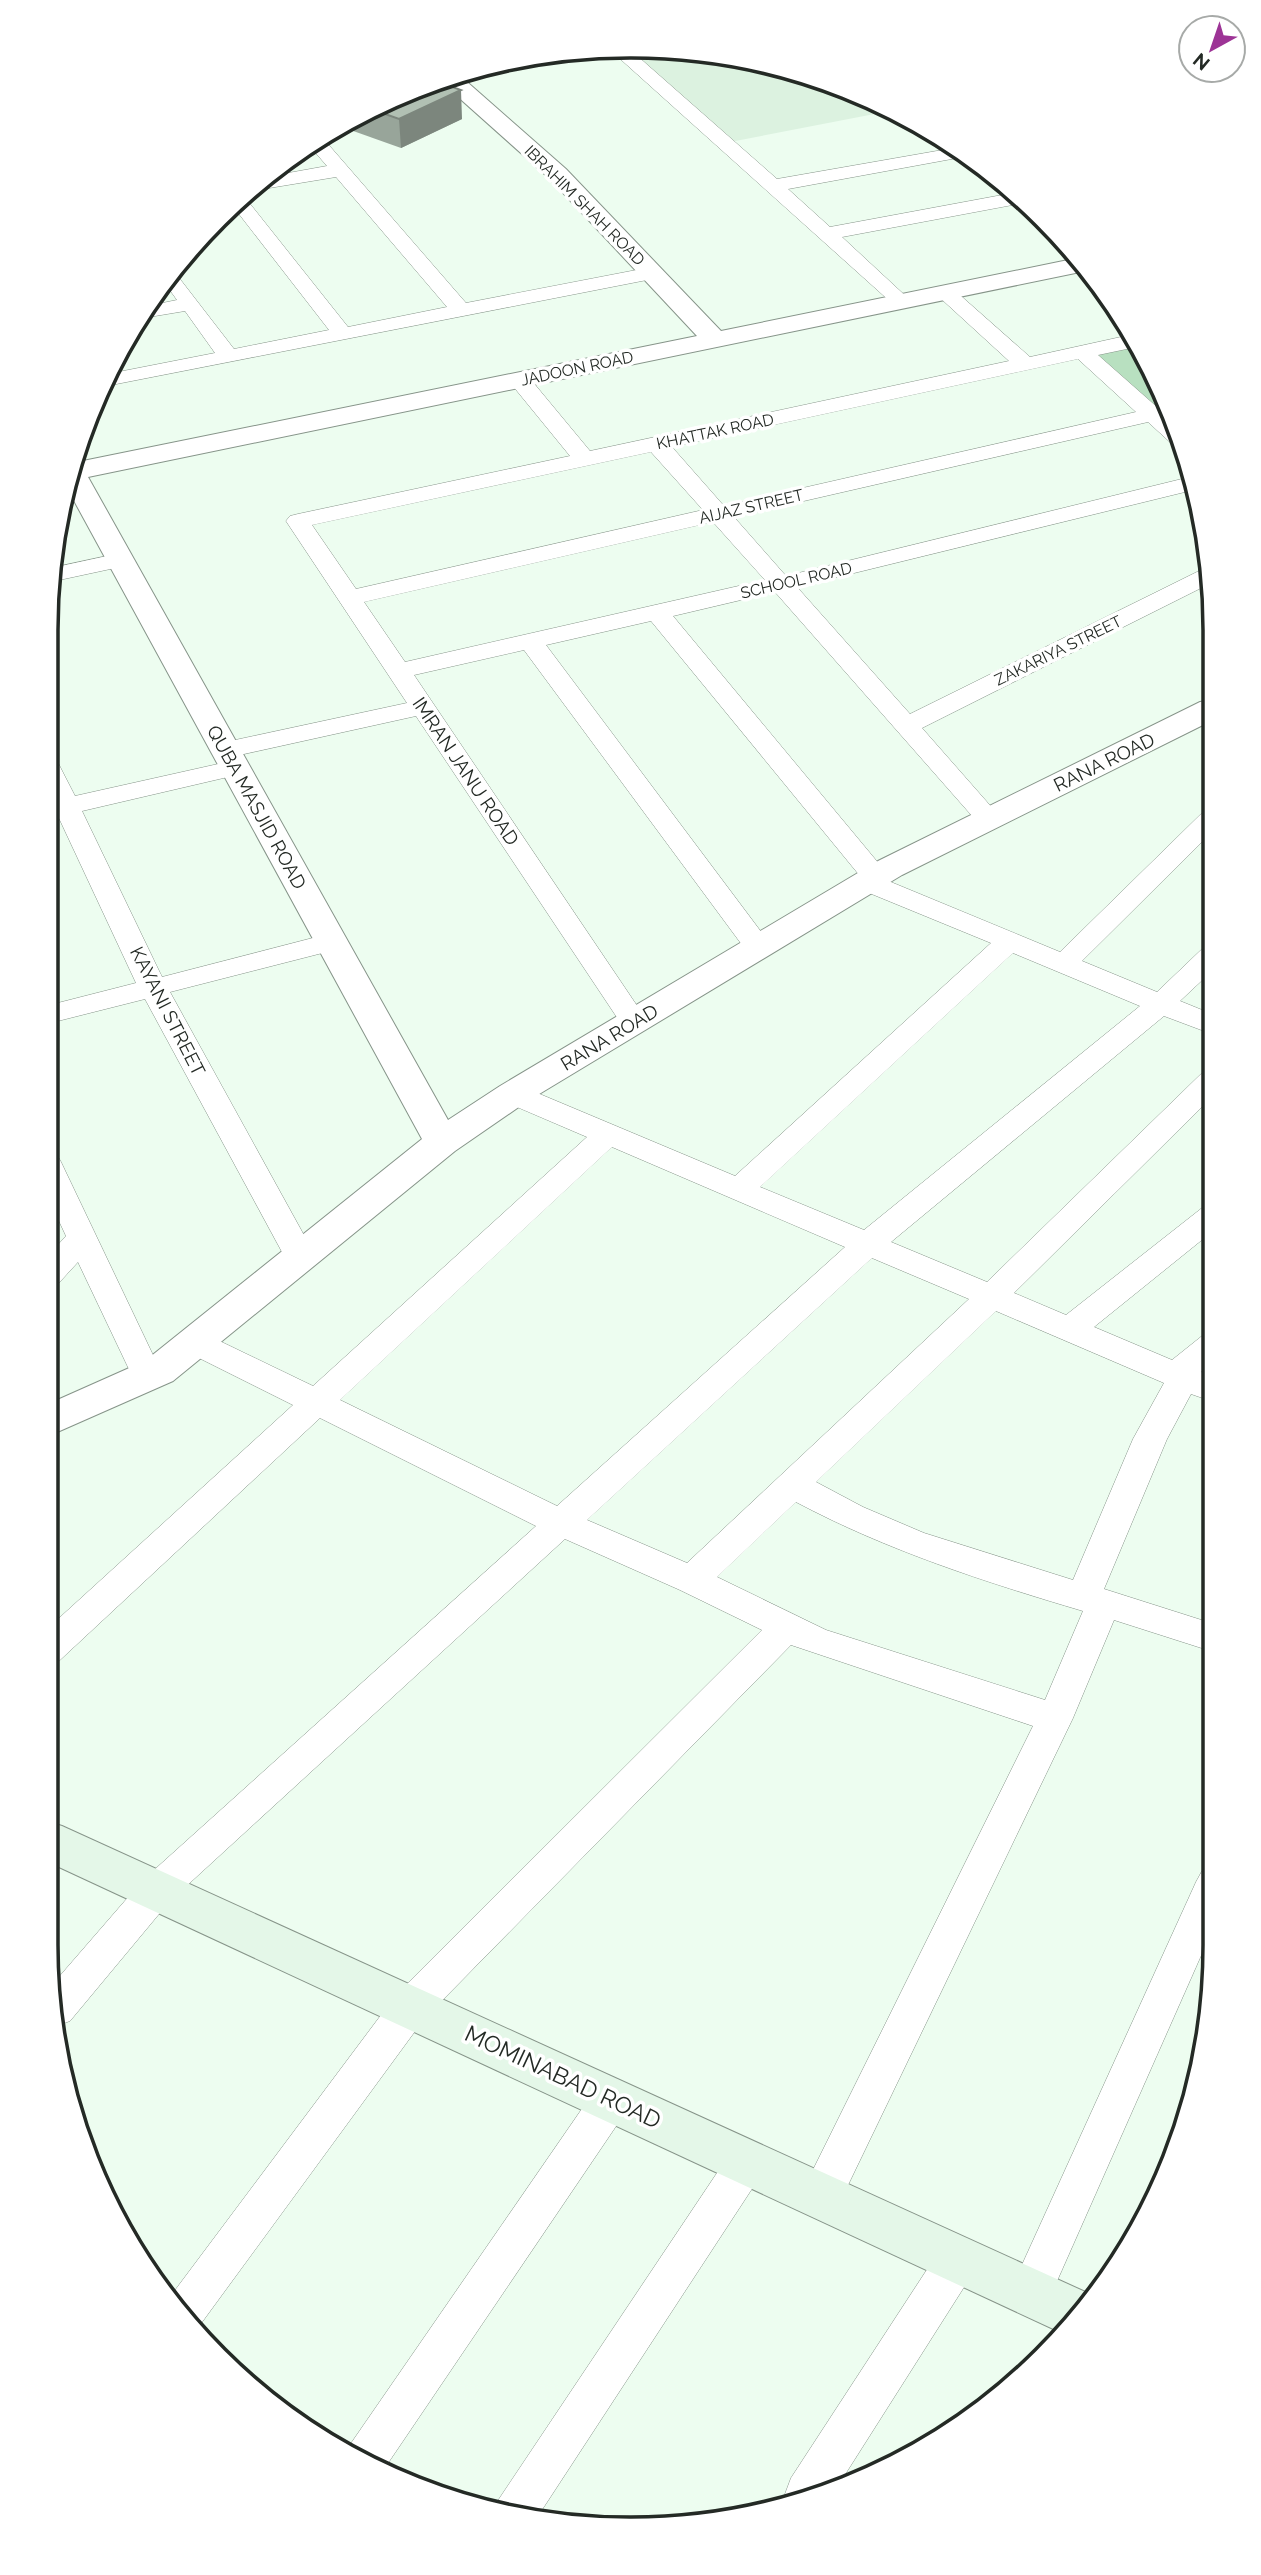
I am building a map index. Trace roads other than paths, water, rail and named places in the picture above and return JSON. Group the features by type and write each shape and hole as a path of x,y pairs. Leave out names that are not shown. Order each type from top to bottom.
{"main road":[{"name":"MOMINABAD ROAD","path":"58,1846 1070,2311"}],"street":[{"path":"629,58 901,301"},
{"name":"IBRAHIM SHAH ROAD","path":"457,85 558,174 715,339"},
{"path":"322,148 460,310"},
{"path":"773,186 949,154"},
{"path":"276,181 341,170"},
{"path":"827,234 1008,200"},
{"path":"244,208 342,333"},
{"name":"JADOON ROAD","path":"81,470 1072,266"},
{"path":"116,379 652,273"},
{"path":"175,283 228,356"},
{"path":"945,292 1026,364"},
{"path":"155,311 190,304"},
{"name":"KHATTAK ROAD","path":"298,521 1126,342"},
{"path":"1082,352 1166,427"},
{"path":"519,380 585,459"},
{"name":"AIJAZ STREET","path":"350,598 1152,415"},
{"path":"656,443 989,819"},
{"name":"QUBA MASJID ROAD","path":"77,482 442,1142"},
{"name":"SCHOOL ROAD","path":"399,671 781,584 1185,486"},
{"name":"IMRAN JANU ROAD","path":"298,521 634,1022"},
{"path":"61,573 121,559"},
{"name":"ZAKARIYA STREET","path":"906,726 1200,579"},
{"path":"657,612 871,879 1010,941 1203,1021"},
{"path":"530,641 758,947"},
{"path":"58,808 423,707"},
{"name":"RANA ROAD","path":"58,1417 159,1371 442,1142 513,1094 871,879 1203,713"},
{"name":"KAYANI STREET","path":"58,810 300,1256"},
{"path":"1064,963 1203,827"},
{"path":"739,1189 1010,941"},
{"path":"58,1012 332,942"},
{"path":"61,2003 156,1891 868,1244 1160,1003 1203,963"},
{"path":"692,1580 992,1296 1203,1089"},
{"path":"513,1094 1191,1380"},
{"path":"58,1640 608,1134"},
{"path":"58,1193 147,1376"},
{"path":"1070,1329 1203,1223"},
{"path":"58,1264 82,1238"},
{"path":"194,1342 561,1523 692,1580 814,1640 1055,1718"},
{"path":"821,2196 1055,1718 1150,1439 1203,1360"},
{"path":"792,1485 850,1516 912,1542 1203,1635"},
{"path":"188,2307 410,2007 787,1627"},
{"path":"1031,2292 1203,1909"},
{"path":"369,2454 611,2100"},
{"path":"518,2506 747,2162"},
{"path":"811,2488 958,2259"}]}
